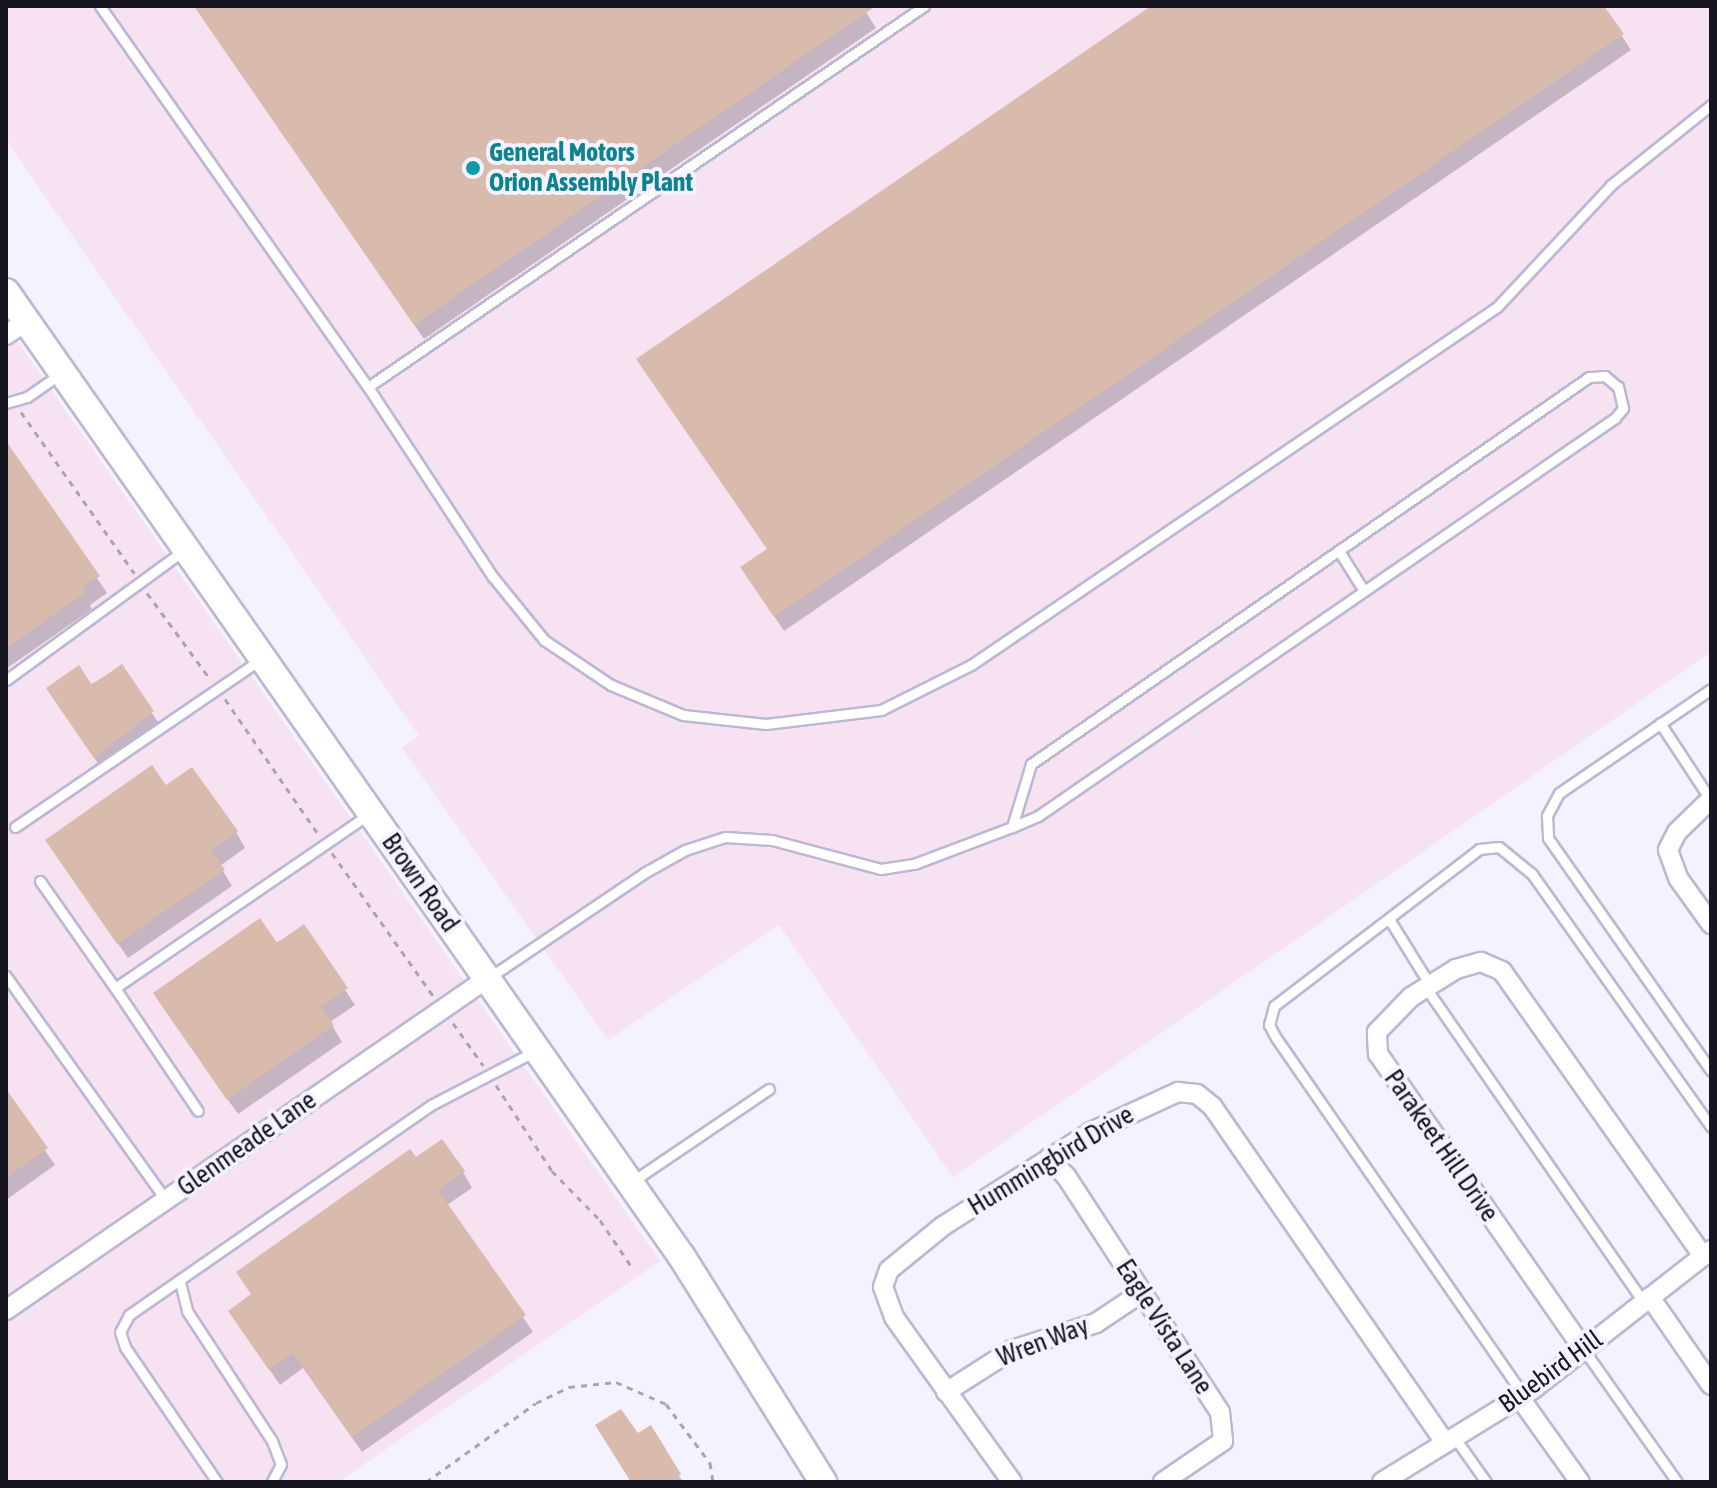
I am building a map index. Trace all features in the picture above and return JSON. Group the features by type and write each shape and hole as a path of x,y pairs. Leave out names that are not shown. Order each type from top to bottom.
{"main road":[{"name":"Brown Road","path":"6,292 16,328 62,372 488,978 631,1183 823,1482"}],"street":[{"path":"1711,799 1677,832 1668,850 1678,878 1711,924"},
{"name":"Parakeet Hill Drive","path":"1584,1350 1378,1054 1377,1032 1428,986 1481,962 1502,971 1707,1253"},
{"name":"Glenmeade Lane","path":"6,1310 488,978"},
{"name":"Hummingbird Drive","path":"1012,1482 894,1317 883,1287 889,1270 906,1252 1049,1158 1149,1103 1178,1092 1197,1094 1212,1106 1450,1440"},
{"name":"Eagle Vista Lane","path":"1049,1158 1066,1176 1224,1424 1223,1441 1163,1482"},
{"name":"Bluebird Hill","path":"1387,1481 1522,1397 1707,1253"},
{"name":"Wren Way","path":"946,1392 1012,1350 1096,1323 1141,1293"},
{"path":"1647,1300 1711,1385"},
{"path":"1522,1397 1580,1482"}],"lane":[{"path":"100,6 368,387 493,577 544,640 611,685 683,715 766,724 881,710 971,665 1497,307 1611,185 1711,105"},
{"path":"368,387 924,6"},
{"path":"10,402 62,372"},
{"path":"488,978 644,873 685,850 725,837 772,840 881,869 914,864 1012,827 1038,816 1615,418 1623,408 1618,387 1605,376 1589,377 1031,764 1012,827"},
{"path":"6,680 186,549"},
{"path":"1339,551 1364,591"},
{"path":"15,827 262,658"},
{"path":"1711,689 1559,793 1547,816 1548,838 1711,1071"},
{"path":"1660,723 1711,799"},
{"path":"115,988 371,813"},
{"path":"1522,1397 1269,1025 1274,1006 1479,849 1499,847 1512,854 1532,874 1711,1127"},
{"path":"40,881 198,1111"},
{"path":"1389,919 1428,986 1647,1300"},
{"path":"6,976 166,1200"},
{"path":"217,1482 125,1347 120,1332 129,1315 386,1134 537,1050"},
{"path":"631,1183 769,1089"},
{"path":"180,1282 187,1311 272,1441 281,1464 272,1482"},
{"path":"1584,1350 1677,1482"},
{"path":"1450,1440 1486,1482"}],"path":[{"path":"10,402 218,688 491,1077 552,1171 600,1220 633,1269"},
{"path":"426,1482 536,1403 569,1387 616,1382 666,1404 710,1463 713,1482"}],"shaded area":[{"path":"6,6 1711,6 1711,652 953,1177 779,925 608,1040 402,748 419,736 6,140"},
{"path":"6,325 660,1261 338,1482 6,1482"}],"building":[{"name":"General Motors Orion Assembly Plant","path":"194,6 876,6 414,325"},
{"path":"1151,6 1604,6 1624,34 774,617 740,567 767,549 636,359"},
{"path":"6,441 100,576 82,588 85,593 6,648"},
{"path":"122,664 154,711 94,758 46,688 79,665 92,685"},
{"path":"152,765 166,785 192,767 238,831 211,850 225,870 117,944 45,840"},
{"path":"260,918 277,943 304,924 348,988 321,1007 334,1025 227,1100 153,993"},
{"path":"6,1089 48,1148 6,1178"},
{"path":"442,1139 465,1171 438,1190 526,1315 352,1437 293,1353 269,1370 228,1311 251,1294 236,1272 410,1149 416,1157"},
{"path":"621,1409 638,1433 651,1425 681,1474 667,1482 631,1482 595,1425"}],"place":[{"name":"General Motors Orion Assembly Plant","path":"473,168"}]}
